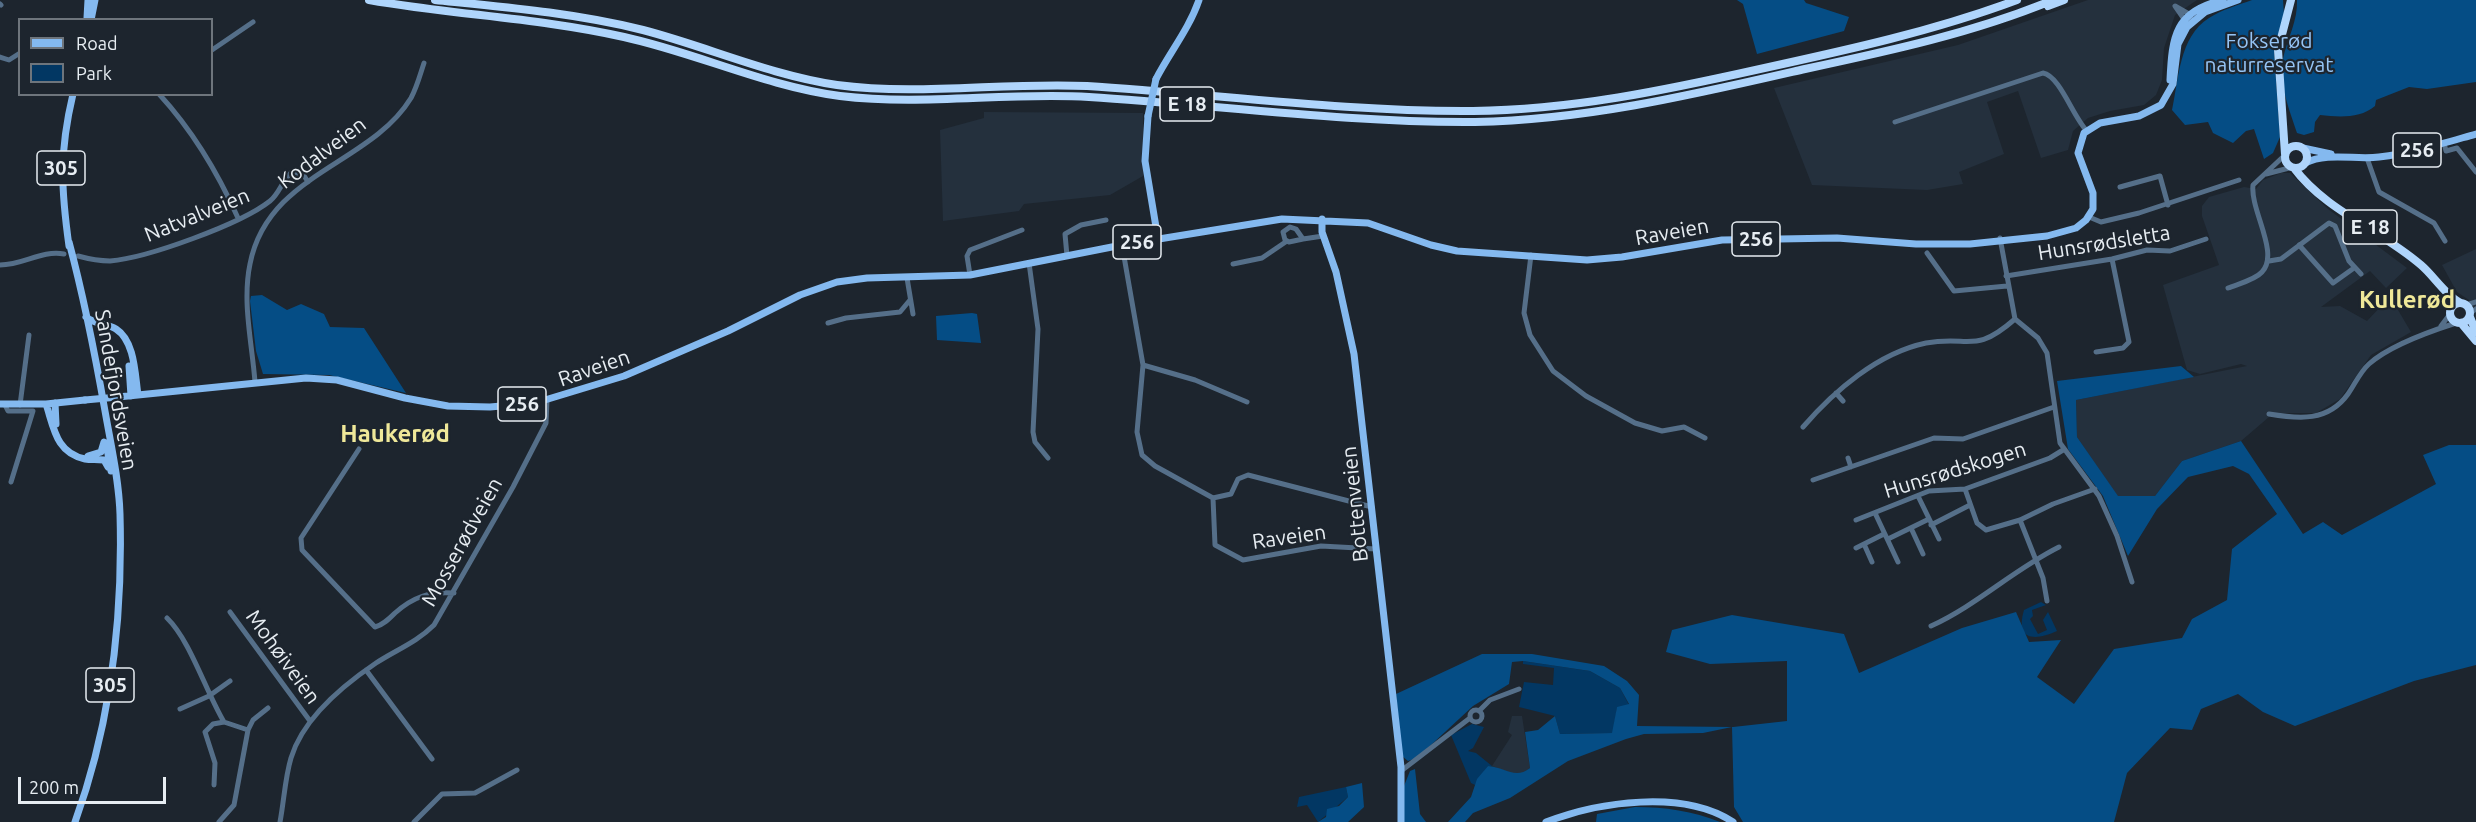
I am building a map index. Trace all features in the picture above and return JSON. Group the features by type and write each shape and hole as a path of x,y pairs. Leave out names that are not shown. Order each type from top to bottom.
{"highway":[{"name":"E 18","path":"369,0 617,35 776,83 838,96 893,99 1067,96 1357,118 1451,122 1555,117 1654,103 1899,49 2011,17 2053,0"},
{"name":"E 18","path":"435,0 552,14 619,25 668,37 778,72 857,87 893,89 1047,85 1378,108 1478,111 1586,103 1674,88 1885,41 2017,0"},
{"path":"2011,17 2022,17 2064,0"},
{"name":"E 18","path":"2285,27 2286,0"},
{"name":"E 18","path":"2291,0 2278,50 2285,160 2306,183 2420,264 2472,313 2476,332"},
{"name":"E 18","path":"2280,107 2286,129 2307,155 2305,164 2310,181 2319,193"},
{"path":"2285,154 2300,147"},
{"path":"2293,168 2305,164"},
{"name":"E 18","path":"2420,264 2446,295 2451,311 2459,323 2476,341"},
{"path":"2451,311 2463,304"},
{"path":"2459,323 2472,313"}],"main road":[{"path":"88,0 89,18"},
{"path":"90,18 95,0"},
{"path":"1158,239 1147,177 1148,116 1156,79 1169,54 1184,33 1199,0"},
{"path":"2089,217 2094,203 2093,193 2078,153 2080,140 2087,131 2100,123 2139,116 2156,108 2168,90 2172,44 2188,18 2201,6 2223,0"},
{"path":"2188,18 2238,0"},
{"name":"Sandefjordsveien","path":"74,96 61,160 63,199 111,472 119,545"},
{"name":"256","path":"2305,164 2325,156 2357,159 2404,153 2476,135"},
{"name":"256","path":"2300,147 2357,159"},
{"name":"Raveien","path":"55,403 306,378 337,380 417,401 460,406 515,405 547,400 595,387 650,366 824,286 867,278 970,275 1122,245 1269,220 1322,219 1375,224 1446,249 1606,259 1695,243 1758,238 1837,238 1916,244 1962,244 2055,233 2076,228 2089,217"},
{"name":"Bottenveien","path":"1322,219 1323,236 1336,272 1352,339 1401,771 1401,822"},
{"name":"Sandefjordsveien","path":"69,242 91,340 113,459 120,513 117,627 110,690 98,746 75,822"},
{"path":"86,317 118,330 124,336 130,348 135,395"},
{"path":"91,340 96,332 106,328 115,332 124,341 135,395"},
{"path":"2,404 55,403 57,431 63,444 74,453 97,455 103,448 105,436"},
{"path":"46,404 55,435 64,449 83,459 104,460 111,472"},
{"path":"1546,822 1616,804 1640,801 1701,809 1733,822"}],"street":[{"path":"213,49 253,22"},
{"path":"0,57 9,60 18,54"},
{"name":"Kodalveien","path":"255,382 246,295 250,262 267,222 280,206 308,182 374,135 399,114 416,89 423,63"},
{"path":"1895,122 2043,73 2055,79 2077,120 2087,131"},
{"path":"161,96 201,148 226,189 238,218"},
{"path":"2444,143 2446,151 2457,148 2476,172"},
{"path":"2269,261 2252,191 2256,179 2285,154"},
{"path":"2367,158 2379,192 2434,223 2445,242"},
{"path":"2261,176 2293,168"},
{"name":"Natvalveien","path":"78,256 107,261 130,258 175,245 238,218 270,201 292,172 303,174 308,182"},
{"path":"2120,187 2160,176 2168,205"},
{"path":"2089,217 2101,222 2168,205 2239,180"},
{"path":"1067,256 1065,234 1081,225 1106,220"},
{"path":"2228,288 2259,275 2269,261 2281,259 2320,228 2332,224 2354,268 2361,274"},
{"path":"1287,241 1283,232 1290,227 1296,228 1303,239"},
{"path":"970,275 968,256 970,250 1022,230"},
{"path":"1233,264 1262,258 1287,241 1323,236"},
{"name":"Hunsrødsletta","path":"2006,276 2112,259 2147,250 2170,251 2206,239"},
{"path":"2000,240 2015,319 2044,347 2049,362 2054,407 2063,450 2095,489 2117,536 2132,582"},
{"path":"1122,245 1143,365 1137,432 1142,455 1155,466 1213,498 1231,494 1238,479 1248,475 1372,507"},
{"path":"2299,245 2333,284 2354,268"},
{"path":"1927,253 1954,291 2007,286"},
{"path":"0,265 21,264 44,254 64,254"},
{"path":"1531,255 1524,313 1530,335 1553,372 1586,396 1635,423 1662,431 1684,427 1705,438"},
{"path":"2096,352 2118,349 2129,342 2112,259"},
{"path":"1029,263 1038,329 1033,432 1035,442 1048,458"},
{"path":"907,278 913,314"},
{"path":"828,323 846,318 900,312 910,300"},
{"path":"2463,304 2476,302"},
{"path":"2440,327 2451,311"},
{"path":"1803,427 1836,393 1879,363 1910,348 1934,342 1979,342 1996,334 2015,319"},
{"path":"2269,414 2308,418 2330,411 2344,399 2362,371 2374,360 2440,327 2459,323"},
{"path":"20,405 29,335"},
{"path":"1143,365 1195,380 1247,402"},
{"path":"1836,393 1843,402"},
{"name":"Mosserødveien","path":"280,822 291,759 310,721 366,670 426,632 454,593 546,423 547,400"},
{"path":"2,404 8,411 33,411 11,482"},
{"path":"1813,480 1934,438 1963,439 2054,407"},
{"path":"359,449 302,538 302,550 375,627 382,625 408,603 426,594 454,593"},
{"name":"Hunsrødskogen","path":"1856,520 1935,490 1965,489 2050,458 2063,450"},
{"path":"1848,458 1851,467"},
{"path":"1965,489 1977,523 1986,530 2020,520 2053,504 2095,489"},
{"path":"1918,496 1939,539"},
{"name":"Raveien","path":"1213,498 1215,545 1243,561 1321,546 1376,549"},
{"path":"1856,548 1970,505"},
{"path":"1875,513 1898,562"},
{"path":"2020,520 2043,578 2047,601"},
{"path":"1911,528 1923,554"},
{"path":"1864,544 1872,562"},
{"path":"1931,626 1974,602 2035,559 2059,547"},
{"name":"Mohøiveien","path":"230,612 310,721"},
{"path":"167,618 179,632 224,722"},
{"path":"366,670 432,759"},
{"path":"180,709 209,696 230,681"},
{"path":"1401,771 1470,718 1471,711 1479,711 1490,700 1520,689"},
{"path":"219,822 234,805 248,730 253,720 268,708"},
{"path":"1470,718 1475,722 1479,721 1482,715 1479,711"},
{"path":"213,785 215,763 205,732 213,724 224,722 248,730"},
{"path":"414,822 442,794 475,792 517,770"}],"shaded area":[{"path":"2088,0 2197,0 2175,15 2164,48 2162,80 2156,95 2144,105 2110,111 2088,118 2073,131 2068,150 2041,158 2018,91 1987,102 2004,154 1959,172 1963,184 1927,190 1812,185 1774,88 1958,45"},
{"path":"984,112 1143,113 1143,176 1110,195 1024,204 1019,211 943,221 940,130 984,118"},
{"path":"2281,173 2290,173 2328,209 2407,268 2386,288 2370,271 2321,307 2340,306 2367,321 2386,301 2398,310 2411,332 2371,355 2340,399 2316,413 2284,413 2269,417 2241,441 2182,461 2155,496 2118,497 2077,437 2076,400 2247,366 2241,364 2200,374 2187,370 2163,285 2219,265 2202,216 2202,206 2209,197 2244,187 2256,189 2263,180"},
{"path":"2476,249 2476,319 2469,300 2457,292 2442,265"},
{"path":"1512,716 1522,716 1530,768 1523,773 1513,774 1492,766 1512,735 1508,732"}],"green space":[{"path":"1737,0 1804,0 1806,3 1849,17 1844,31 1757,54 1743,4"},
{"name":"Fokserød naturreservat","path":"2252,0 2283,0 2284,14 2274,51 2280,137 2273,153 2264,159 2254,129 2246,131 2233,143 2213,133 2208,122 2185,125 2172,110 2182,59 2186,47 2199,26 2214,15"},
{"path":"2297,0 2476,0 2476,82 2427,89 2409,87 2376,100 2375,106 2363,113 2341,116 2320,115 2315,122 2314,132 2304,135 2297,133 2286,97 2282,68 2296,15"},
{"path":"262,295 287,310 301,304 324,314 330,327 364,328 406,393 329,375 263,374 256,351 250,301 251,296"},
{"path":"977,314 981,343 937,340 936,316"},
{"path":"2181,366 2194,377 2076,400 2077,437 2118,496 2155,496 2182,461 2241,441 2303,534 2323,522 2342,535 2436,484 2423,455 2449,445 2476,445 2476,665 2414,681 2295,726 2263,712 2238,694 2201,709 2192,730 2170,728 2127,773 2114,822 1743,822 1734,807 1732,727 1703,733 1644,734 1626,739 1568,761 1510,798 1473,813 1465,822 1448,822 1471,797 1477,779 1488,766 1515,773 1530,768 1525,732 1538,730 1555,716 1560,734 1612,733 1617,707 1629,704 1620,688 1590,671 1523,661 1512,662 1509,684 1473,706 1417,758 1408,761 1402,756 1396,694 1482,654 1532,654 1604,666 1627,681 1639,695 1637,726 1733,727 1787,721 1787,661 1710,664 1666,652 1672,630 1732,615 1844,634 1859,673 1962,628 2016,612 2029,642 2061,640 2037,677 2074,704 2114,649 2182,638 2192,619 2227,600 2232,549 2277,514 2249,474 2233,466 2188,477 2157,509 2128,556 2103,496 2068,449 2057,381"},
{"path":"2041,602 2046,605 2032,610 2033,616 2030,619 2038,634 2047,630 2043,620 2048,612 2057,631 2041,636 2029,636 2022,628 2024,610"},
{"path":"1523,661 1590,671 1620,688 1629,705 1617,708 1613,733 1560,734 1555,716 1519,707 1524,682 1553,685 1554,668 1523,664"},
{"path":"1472,724 1484,727 1473,748 1468,751 1476,753 1492,766 1488,766 1475,785 1471,783 1451,735"},
{"path":"1415,769 1420,814 1426,822 1401,822 1402,791 1410,771"},
{"path":"1362,783 1364,807 1348,822 1318,822 1326,817 1327,809 1339,806 1348,797 1346,787"},
{"path":"1346,787 1348,797 1318,822 1307,805 1297,807 1299,797"},
{"path":"1635,807 1679,810 1720,822 1596,822 1597,814"}],"district":[{"name":"Kullerød","path":"2407,300"},
{"name":"Haukerød","path":"395,434"}]}
